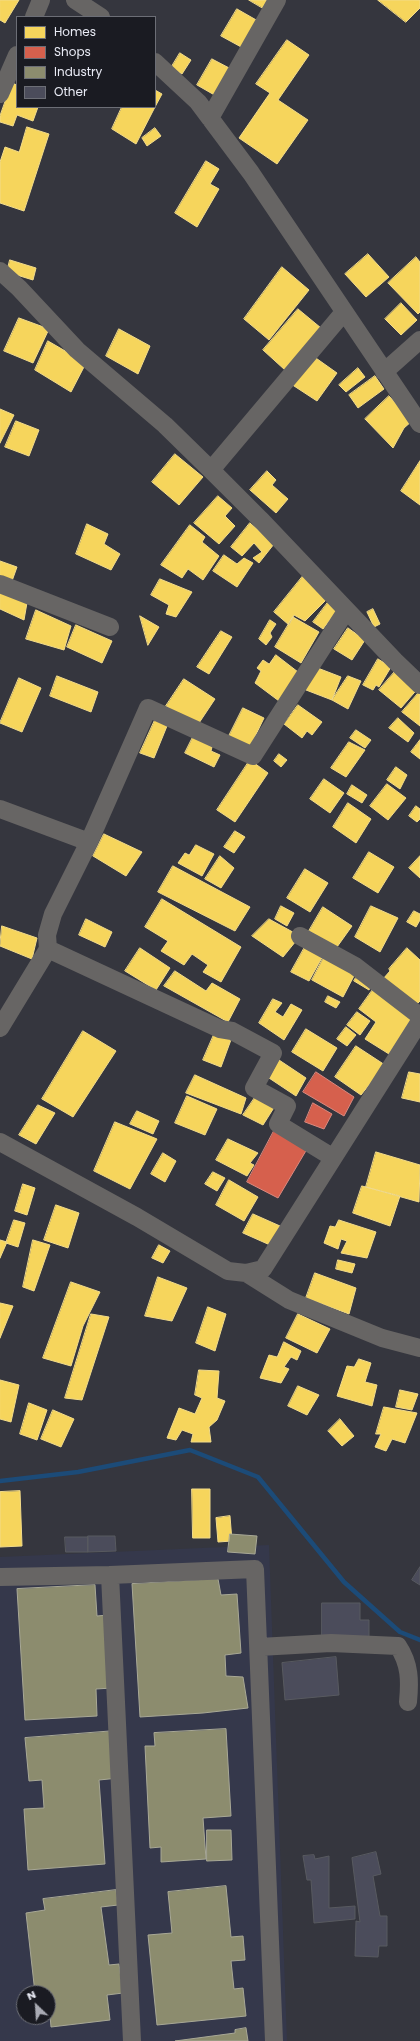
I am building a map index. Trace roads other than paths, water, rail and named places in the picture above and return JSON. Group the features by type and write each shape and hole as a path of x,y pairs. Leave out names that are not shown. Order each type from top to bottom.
{"street":[{"path":"34,16 41,0"},
{"path":"74,0 98,16"},
{"path":"210,118 277,0"},
{"path":"0,94 16,57"},
{"path":"156,63 198,102 251,172 420,424"},
{"path":"0,271 19,288 77,350 165,425 211,470 260,519 346,611 420,685"},
{"path":"211,470 344,312"},
{"path":"384,372 420,340"},
{"path":"0,584 110,627"},
{"path":"0,1028 48,949 47,935 53,914 89,842 148,708 253,756 346,611"},
{"path":"0,809 89,842"},
{"path":"300,936 355,966 420,1016"},
{"path":"48,949 220,1029 232,1031 273,1053 254,1088 288,1106 278,1124 332,1157"},
{"path":"246,1274 263,1269 332,1157 420,1021"},
{"path":"0,1142 137,1217 228,1271 246,1274 289,1300 382,1338 420,1348"},
{"path":"0,1577 110,1575 255,1569 274,2041"},
{"path":"110,1575 132,2041"},
{"path":"258,1647 331,1643 398,1646 405,1656 410,1680 408,1702"}],"waterway":[{"path":"0,1481 78,1472 190,1450 258,1477 344,1582 400,1632 420,1640"}]}
